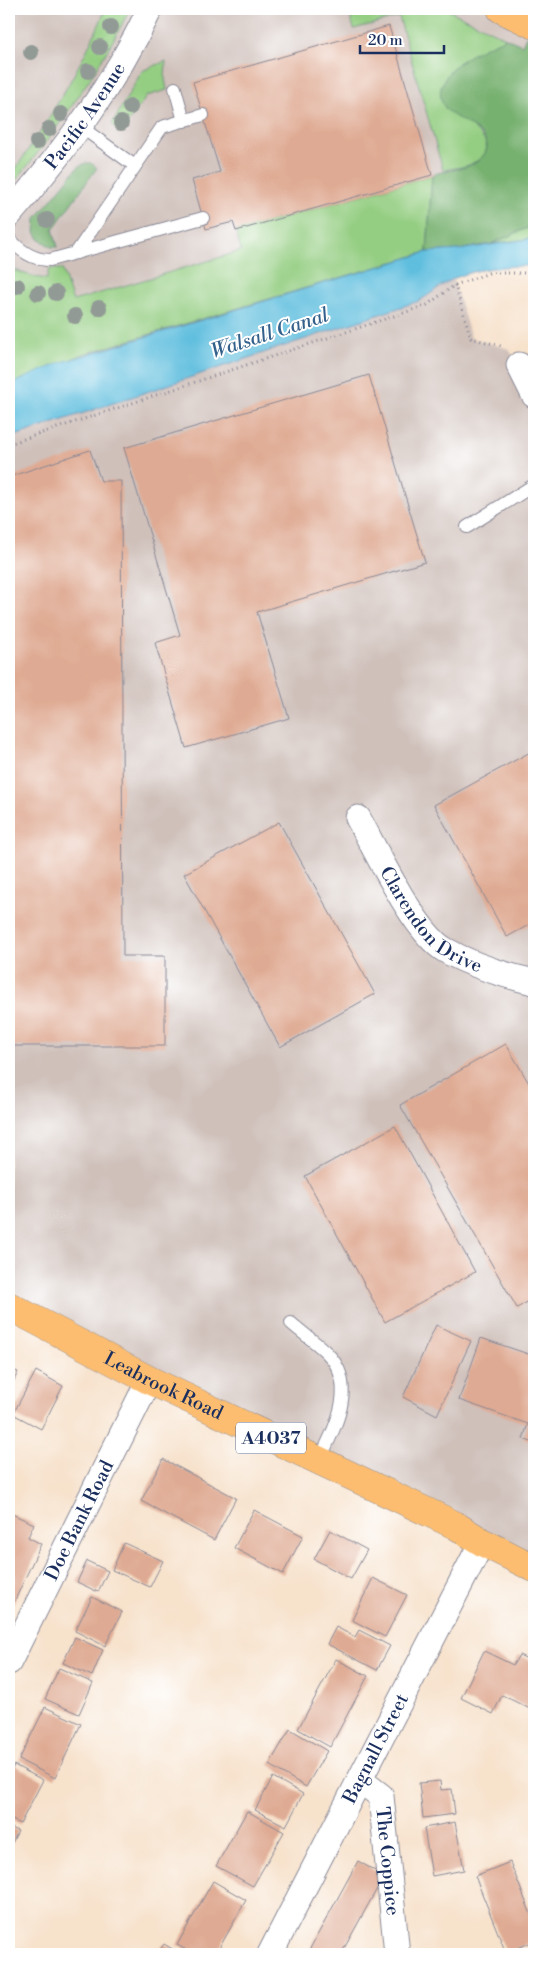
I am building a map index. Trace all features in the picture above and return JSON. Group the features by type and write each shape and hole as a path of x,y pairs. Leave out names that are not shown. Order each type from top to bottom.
{"main road":[{"path":"501,9 533,24"},
{"name":"Leabrook Road","path":"9,1306 149,1380 455,1525 482,1542 534,1568"}],"street":[{"name":"Pacific Avenue","path":"9,215 81,127 136,37 150,9"},
{"path":"519,365 534,396"},
{"name":"Clarendon Drive","path":"358,818 421,929 444,950 492,972 534,982"},
{"name":"Doe Bank Road","path":"9,1662 149,1380"},
{"name":"Bagnall Street","path":"270,1954 482,1542"},
{"name":"The Coppice","path":"360,1780 380,1796 397,1954"}],"lane":[{"path":"175,88 184,121"},
{"path":"76,253 162,127 203,116"},
{"path":"81,127 135,166"},
{"path":"9,238 26,254 41,260 76,253 203,218"},
{"path":"467,527 534,485"},
{"path":"291,1323 332,1358 344,1388 341,1413 319,1461"}],"path":[{"path":"9,444 427,305 455,285 489,272 534,273"},
{"path":"455,285 471,338 509,348 519,365"}],"shaded area":[{"path":"9,9 534,9 534,254 451,273 471,338 509,349 534,395 534,1568 9,1306"}],"green space":[{"path":"106,9 130,9 89,80 43,146 9,189 9,169 14,171 40,132 75,72"},
{"path":"348,9 446,9 506,38 459,62 446,109 479,133 485,141 486,149 483,156 466,166 443,170 399,17 354,29"},
{"path":"526,36 534,40 534,225 491,244 458,250 427,252 432,175 472,164 482,157 487,149 486,141 482,135 446,109 442,103 442,84 454,67 476,52 506,38 522,45"},
{"path":"166,61 165,79 167,90 147,96 120,133 112,124 142,71"},
{"path":"91,163 97,168 53,229 58,247 51,247 39,239 35,232 36,218 78,167"},
{"path":"432,175 427,252 84,354 9,385 9,268 34,277 47,279 49,269 62,269 73,301 241,251 236,231"},
{"path":"534,225 534,238 491,244"}],"water":[{"name":"Walsall Canal","path":"534,238 534,266 494,268 464,274 446,283 419,301 9,438 9,385 59,363 427,252 458,250"}],"building":[{"path":"389,26 432,175 236,231 233,222 206,229 192,180 220,172 193,82"},
{"path":"369,375 425,562 257,612 289,718 186,748 155,643 180,635 124,448"},
{"path":"90,450 101,481 121,481 123,956 165,956 165,1046 12,1046 12,1070 9,1070 9,477"},
{"path":"534,750 534,922 507,937 434,805"},
{"path":"279,822 375,994 280,1047 184,874"},
{"path":"506,1044 534,1092 534,1298 517,1308 400,1105"},
{"path":"395,1126 475,1272 385,1322 305,1176"},
{"path":"436,1325 471,1341 437,1415 403,1397"},
{"path":"481,1338 534,1356 534,1443 523,1439 528,1424 459,1400"},
{"path":"9,1368 18,1372 9,1391"},
{"path":"36,1371 63,1386 41,1429 13,1414"},
{"path":"163,1459 236,1498 214,1540 141,1501"},
{"path":"254,1510 303,1536 283,1574 234,1548"},
{"path":"10,1513 34,1524 28,1537 41,1544 9,1613"},
{"path":"330,1530 367,1550 351,1579 314,1559"},
{"path":"124,1543 163,1561 150,1587 112,1570"},
{"path":"87,1561 108,1571 98,1592 77,1582"},
{"path":"373,1578 407,1595 385,1637 352,1620"},
{"path":"92,1597 122,1612 105,1646 75,1631"},
{"path":"336,1627 355,1637 359,1630 390,1646 377,1670 327,1644"},
{"path":"75,1637 103,1650 92,1676 63,1663"},
{"path":"484,1651 513,1665 519,1655 534,1662 534,1711 502,1695 493,1714 461,1698"},
{"path":"336,1659 368,1676 330,1747 298,1729"},
{"path":"59,1668 93,1683 79,1714 45,1699"},
{"path":"45,1707 81,1724 55,1778 19,1760"},
{"path":"290,1729 327,1751 306,1787 269,1765"},
{"path":"14,1765 43,1780 20,1824 9,1818 9,1776"},
{"path":"273,1777 303,1794 286,1826 255,1810"},
{"path":"440,1781 441,1790 452,1789 455,1814 423,1818 419,1783"},
{"path":"247,1811 284,1832 253,1886 216,1866"},
{"path":"455,1822 464,1870 432,1876 424,1828"},
{"path":"9,1827 18,1831 9,1849"},
{"path":"358,1861 384,1876 341,1954 307,1954"},
{"path":"510,1862 534,1922 534,1941 506,1953 475,1876"},
{"path":"213,1881 246,1900 216,1954 194,1954 177,1945"},
{"path":"164,1944 181,1954 157,1954"}]}
